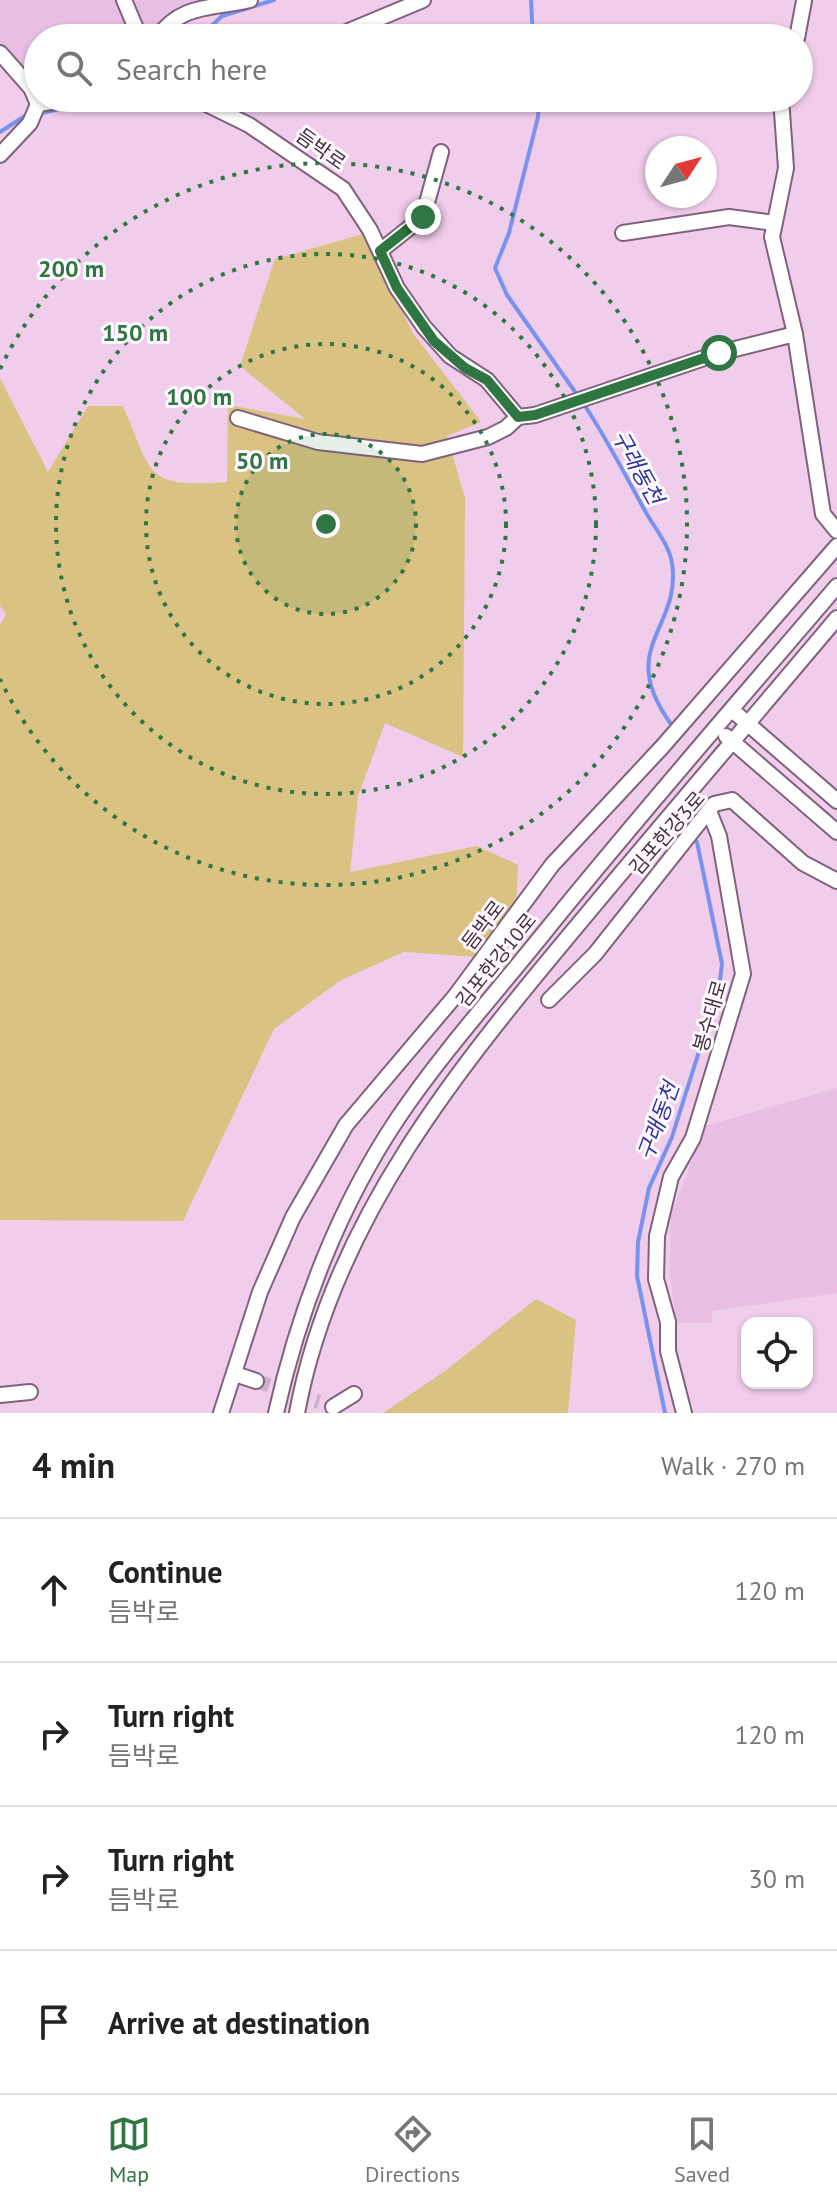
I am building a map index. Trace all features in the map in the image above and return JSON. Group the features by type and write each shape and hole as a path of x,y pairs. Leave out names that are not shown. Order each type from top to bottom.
{"street":[{"path":"124,0 134,24"},
{"path":"168,24 173,18 219,2 250,0"},
{"path":"366,24 423,0"},
{"path":"800,24 804,1"},
{"path":"0,53 24,80"},
{"path":"0,155 24,131 34,112"},
{"name":"듬박로","path":"223,112 274,141 343,189 380,251 397,288 434,341 465,368 487,380 518,417"},
{"path":"782,112 786,168 772,237 795,334 820,502 823,514 837,531"},
{"path":"380,251 423,217 441,152"},
{"path":"623,233 729,217 774,223"},
{"path":"238,418 318,442 422,454 488,437 506,428 518,417 719,353 795,334"},
{"name":"듬박로","path":"221,1413 260,1292 293,1217 346,1125 456,995 552,865 663,746 837,546"},
{"name":"김포한강10로","path":"276,1413 292,1349 328,1249 363,1177 398,1119 578,891 837,586"},
{"name":"김포한강10로","path":"297,1413 331,1301 372,1205 419,1126 479,1043 837,618"},
{"path":"732,710 837,801"},
{"path":"717,728 837,832"},
{"name":"김포한강3로","path":"549,1000 595,954 709,811 722,800 732,800 803,863 837,881"},
{"name":"봉수대로","path":"684,1413 668,1351 668,1322 656,1279 657,1236 671,1177 693,1138 743,974 719,836 709,811"},
{"path":"235,1374 256,1381"},
{"path":"0,1395 30,1392"},
{"path":"329,1407 354,1394"}],"shaded area":[{"path":"0,0 214,0 174,24 24,24 24,74 0,46"},
{"path":"367,233 412,332 481,422 447,436 465,498 463,757 385,723 358,796 350,872 477,846 518,865 515,932 478,957 404,952 341,980 274,1029 183,1221 0,1220 0,625 6,614 0,606 0,378 48,472 88,406 123,406 147,462 156,472 166,479 180,482 227,482 228,405 305,419 240,366 275,259"},
{"path":"837,1088 837,1293 713,1311 711,1323 676,1323 670,1274 671,1215 705,1126"},
{"path":"536,1299 576,1320 568,1413 383,1413 445,1371"}],"waterway":[{"path":"214,24 222,16 274,0"},
{"path":"531,0 532,24"},
{"path":"42,113 46,112"},
{"path":"538,112 509,233 495,268 507,295 578,396"},
{"path":"0,132 28,114"},
{"name":"구래동천","path":"583,403 664,542 672,563 673,586 649,657 649,676 655,698 671,724"},
{"name":"구래동천","path":"665,1413 637,1276 638,1242 649,1188 672,1137 719,988 722,964 697,842"}],"tunnel":[{"path":"256,1381 319,1402"}],"route":[{"path":"423,217 380,251 397,288 434,341 465,368 487,380 512,414 518,417 535,415 719,353"}]}
